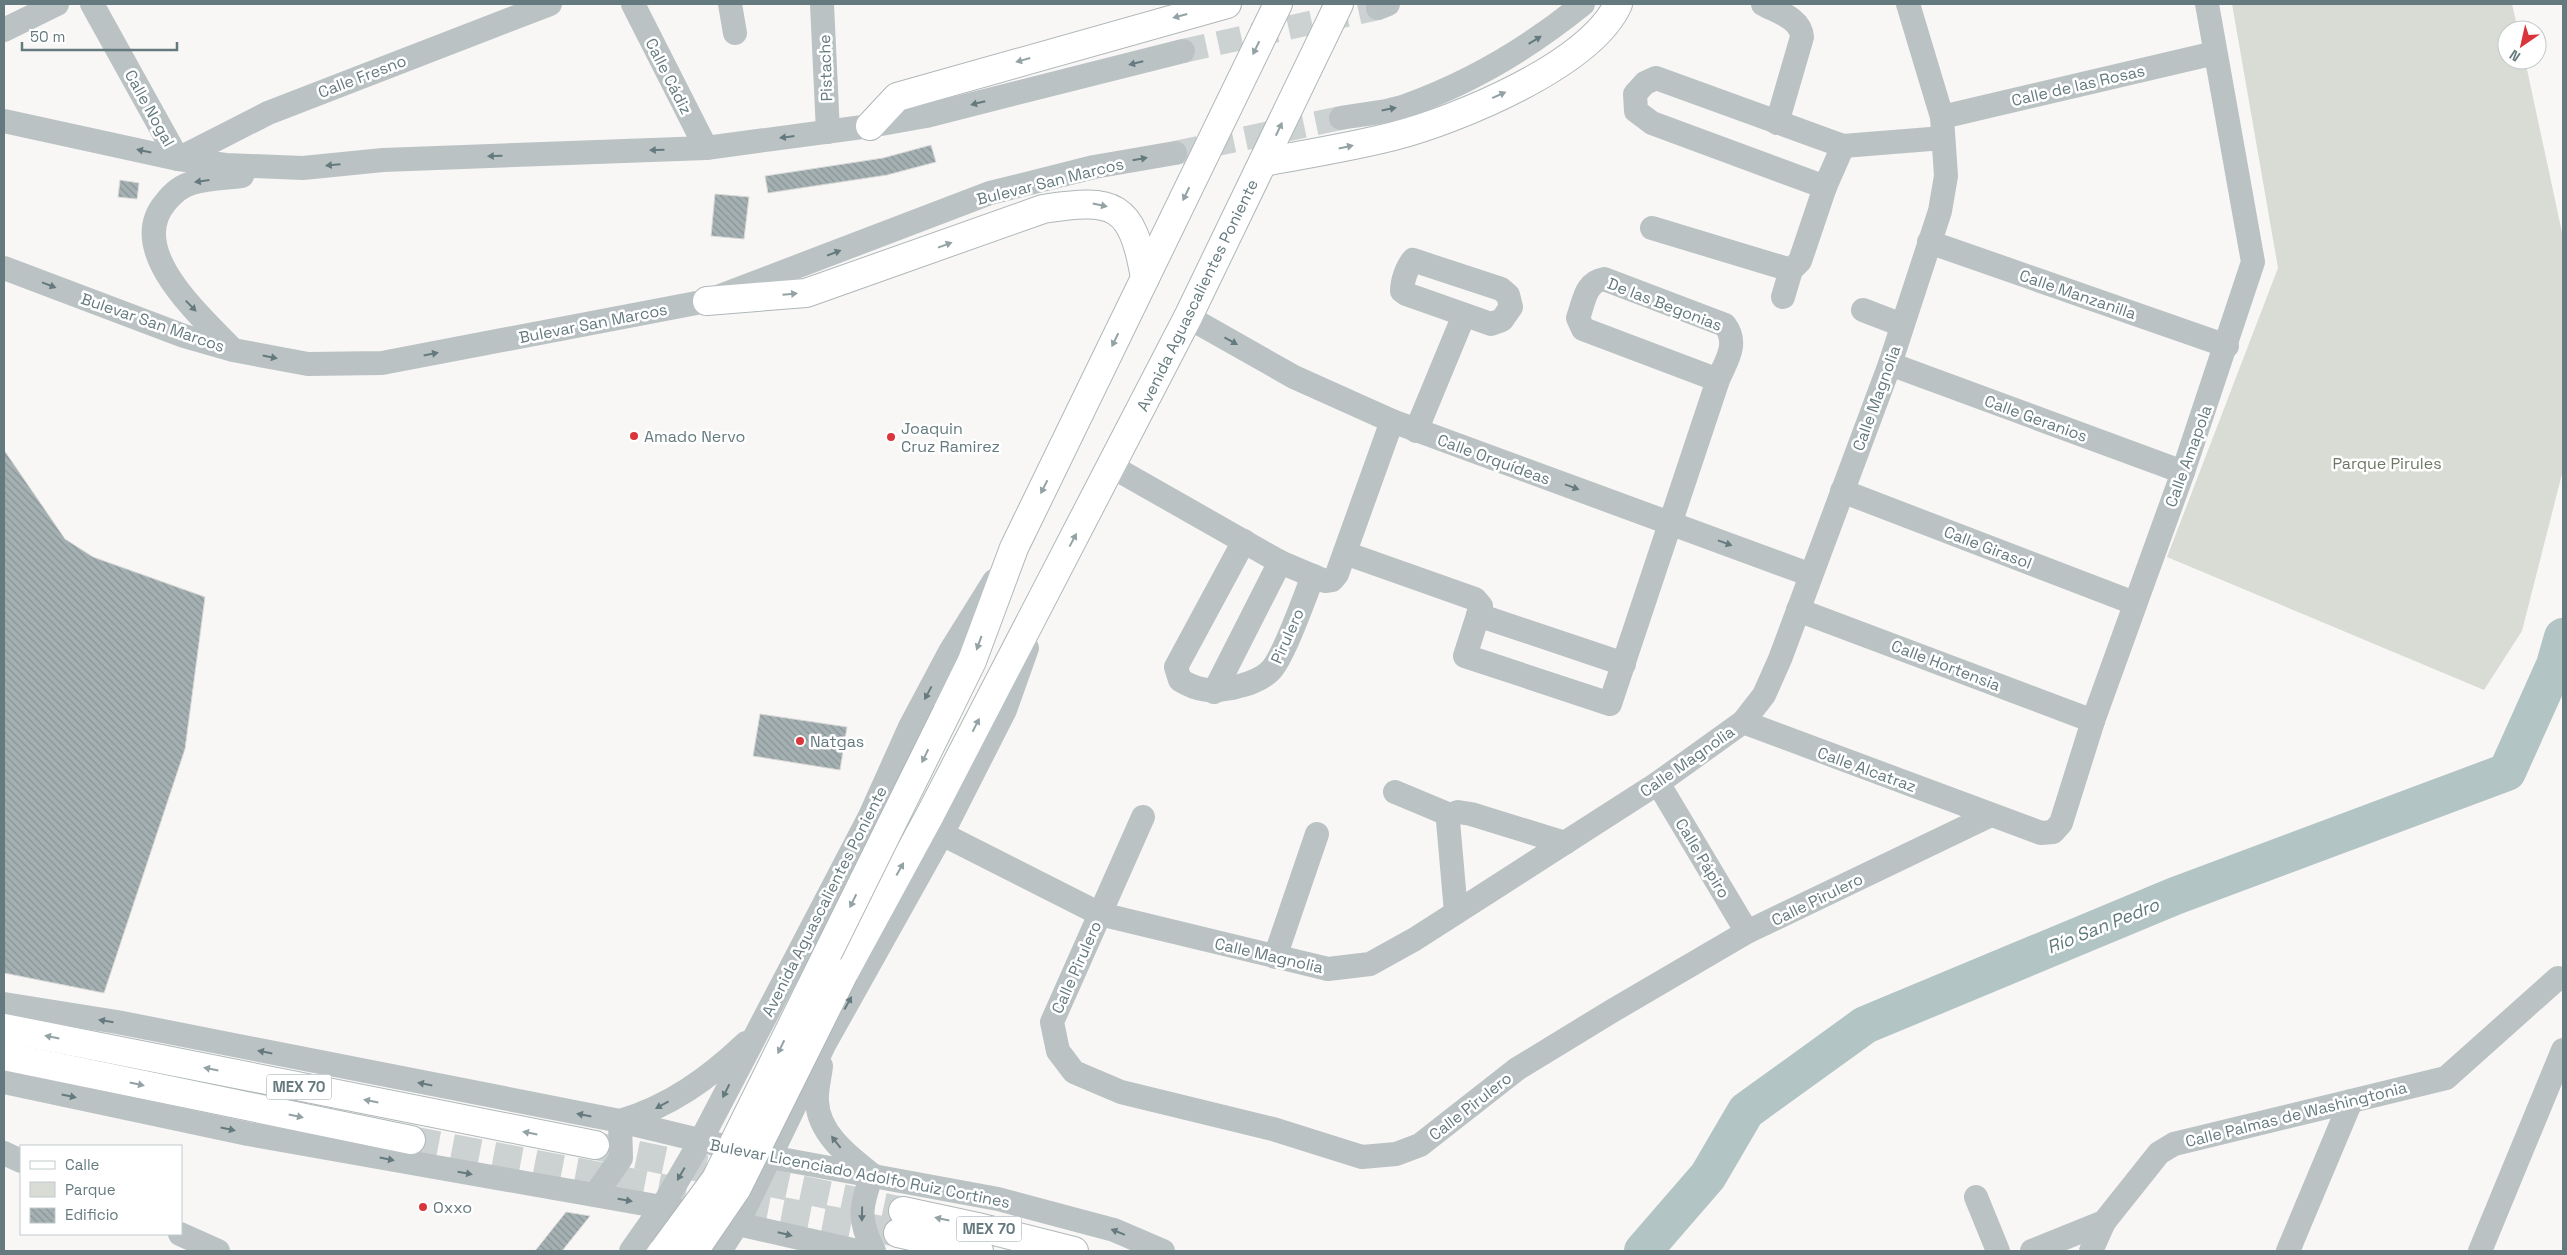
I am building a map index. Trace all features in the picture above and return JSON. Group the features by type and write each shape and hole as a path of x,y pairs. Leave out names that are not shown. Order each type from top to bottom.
{"main road":[{"path":"870,126 897,97 1227,4"},
{"name":"Avenida Aguascalientes Poniente","path":"663,1251 716,1179 947,712 972,661 1014,548 1278,4"},
{"name":"Avenida Aguascalientes Poniente","path":"694,1251 737,1188 844,973 930,815 1112,466 1188,317 1339,4"},
{"path":"1263,162 1395,135 1431,124 1493,98 1526,83 1568,57 1594,36 1618,4"},
{"path":"707,301 806,293 1043,209 1084,202 1105,204 1120,214 1132,227 1140,244 1145,278"},
{"name":"MEX 70","path":"4,1028 595,1145"},
{"name":"MEX 70","path":"4,1056 411,1140"},
{"name":"Bulevar Licenciado Adolfo Ruiz Cortines","path":"979,1251 900,1222 982,1228 1074,1251"}],"street":[{"path":"4,30 57,4"},
{"name":"Calle Nogal","path":"92,4 178,159"},
{"name":"Calle Fresno","path":"178,159 268,113 550,4"},
{"name":"Calle Cádiz","path":"633,4 706,148"},
{"path":"730,4 734,33"},
{"name":"Pistache","path":"822,4 828,132"},
{"path":"1341,118 1403,106 1449,88 1546,34 1583,4"},
{"path":"1763,4 1797,23 1802,29 1802,37 1777,123"},
{"name":"Calle Magnolia","path":"942,834 1100,914 1328,969 1370,964 1415,939 1658,783 1743,722 1764,695 1798,610 1890,364 1940,211 1946,176 1942,128 1908,4"},
{"name":"Calle Amapola","path":"1991,815 2041,832 2053,832 2061,823 2070,801 2093,721 2134,603 2184,472 2227,346 2253,262 2207,4"},
{"path":"233,350 178,293 163,267 154,244 154,222 161,207 174,192 191,183 303,168 383,160 706,148 828,132 935,114 1183,51"},
{"name":"Calle de las Rosas","path":"1843,146 1942,128 2215,53"},
{"path":"1783,297 1791,270 1800,262 1825,187 1843,146 1656,78 1645,83 1636,94 1636,110 1652,123 1825,187"},
{"path":"4,120 178,159 226,166 303,168"},
{"name":"Bulevar San Marcos","path":"4,268 184,336 233,350 308,364 382,363 707,301 990,194 1094,168 1175,153"},
{"path":"1652,228 1791,270"},
{"name":"Calle Manzanilla","path":"1929,242 2227,346"},
{"name":"De las Begonias","path":"1478,615 1465,656 1610,704 1718,380 1733,345 1731,334 1725,325 1604,279 1595,281 1589,286 1578,318 1583,329 1718,380"},
{"path":"1862,310 1902,325"},
{"path":"1416,431 1464,315"},
{"name":"Calle Orquídeas","path":"1188,317 1294,376 1416,431 1811,575"},
{"name":"Calle Geranios","path":"1890,364 2184,472"},
{"path":"1112,466 1280,562 1325,581 1332,580 1346,553 1392,421"},
{"name":"Calle Girasol","path":"1842,491 2134,603"},
{"name":"Pirulero","path":"1244,541 1176,667 1180,680 1194,689 1214,692 1249,684 1270,671 1279,658 1313,576"},
{"name":"Avenida Aguascalientes Poniente","path":"631,1251 662,1207 700,1142 870,816 910,728 951,650 1014,548"},
{"path":"1346,553 1476,599 1481,606 1478,615 1624,664"},
{"path":"1214,692 1280,562"},
{"name":"Avenida Aguascalientes Poniente","path":"720,1251 738,1223 824,1045 942,834 1005,710 1050,583"},
{"name":"Calle Hortensia","path":"1798,610 2093,721"},
{"name":"Calle Alcatraz","path":"1743,722 1991,815"},
{"name":"Calle Pápiro","path":"1658,783 1747,932"},
{"path":"1395,792 1450,815 1458,812 1471,814 1565,843"},
{"path":"1450,815 1448,822 1456,912"},
{"name":"Calle Pirulero","path":"1143,817 1052,1022 1058,1051 1074,1072 1121,1092 1273,1129 1362,1157 1396,1154 1420,1145 1517,1069 1612,1010 1747,932 1991,815"},
{"path":"1275,957 1317,834"},
{"name":"Calle Palmas de Washingtonia","path":"2032,1251 2104,1222 2159,1153 2174,1144 2446,1078 2558,978 2563,979"},
{"name":"MEX 70","path":"4,1004 117,1022 620,1122 700,1142"},
{"path":"756,1033 756,1051 761,1066 784,1076 795,1074 805,1067 824,1045"},
{"path":"595,1194 621,1158 620,1122 648,1113 672,1100 730,1058 756,1033"},
{"path":"824,1045 816,1101 821,1120 835,1142 849,1158 872,1175 861,1214 863,1231 874,1251"},
{"path":"2480,1251 2563,1050"},
{"path":"4,1082 248,1134 662,1207 857,1251"},
{"path":"2288,1251 2351,1101"},
{"name":"Bulevar Licenciado Adolfo Ruiz Cortines","path":"700,1142 770,1157 998,1199 1062,1214 1114,1230 1163,1251"},
{"path":"4,1153 20,1161"},
{"path":"1976,1197 1998,1251"},
{"path":"2092,1251 2104,1222"},
{"path":"182,1235 218,1251"}],"green space":[{"name":"Parque Pirules","path":"2232,4 2512,4 2516,20 2497,20 2497,70 2527,70 2563,237 2563,470 2522,631 2484,690 2167,557 2278,268"}],"building":[{"path":"931,145 936,162 887,175 768,193 765,176 883,158"},
{"path":"120,180 139,183 137,199 118,197"},
{"path":"715,194 749,197 744,239 711,236"},
{"path":"4,450 65,539 93,557 205,597 185,749 104,993 4,973"},
{"name":"Natgas","path":"760,714 847,727 840,770 753,756"},
{"path":"566,1212 590,1216 562,1251 535,1251"}],"waterway":[{"name":"Río San Pedro","path":"1643,1251 1708,1176 1746,1111 1865,1025 2175,896 2507,772 2555,665 2563,637"}],"tunnel":[{"path":"1183,51 1378,8"},
{"path":"1175,153 1341,118"},
{"path":"411,1140 898,1233"},
{"path":"596,1146 903,1211"}],"place":[{"name":"Amado Nervo","path":"634,436"},
{"name":"Joaquin Cruz Ramirez","path":"891,437"},
{"name":"Natgas","path":"800,741"},
{"name":"Oxxo","path":"423,1207"}]}
